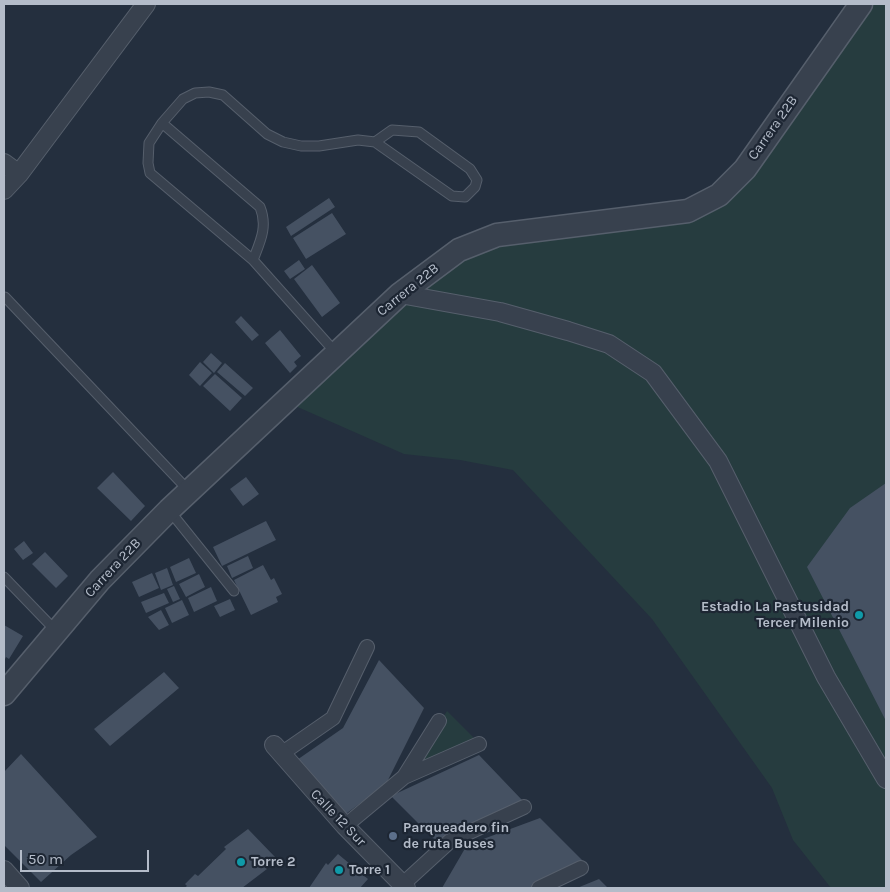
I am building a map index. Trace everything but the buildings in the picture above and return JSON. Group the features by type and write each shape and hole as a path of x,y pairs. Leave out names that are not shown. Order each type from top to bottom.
{"street":[{"path":"4,190 146,4"},
{"name":"Carrera 22B","path":"4,694 100,580 169,510 400,294 459,250 498,235 688,211 719,195 745,169 861,4"},
{"path":"4,163 18,174"},
{"path":"400,294 500,312 568,331 609,344 653,373 718,461 826,677 886,779"},
{"path":"277,750 333,718 367,647"},
{"path":"404,778 439,721"},
{"path":"345,826 404,778 479,744"},
{"name":"Calle 12 Sur","path":"277,750 403,887"},
{"path":"403,887 450,840 524,807"},
{"path":"539,888 581,868"},
{"path":"4,870 20,888"}],"lane":[{"path":"336,353 253,260 150,173 148,163 149,143 162,123 183,99 195,94 209,92 223,94 267,134 283,142 301,146 319,146 358,140 375,142 452,196 465,197 475,187 477,180 470,170 419,132 392,130 375,142"},
{"path":"162,123 260,208 264,217 264,233 253,260"},
{"path":"5,297 189,491"},
{"path":"169,510 234,591"},
{"path":"4,577 57,631"}],"green space":[{"path":"862,4 886,4 886,888 831,888 793,840 772,788 652,619 513,470 460,460 404,454 284,401 459,250 719,195"},
{"path":"447,711 477,741 408,773"}],"place":[{"name":"Estadio La Pastusidad Tercer Milenio","path":"859,615"},
{"name":"Parqueadero fin de ruta Buses","path":"393,836"},
{"name":"Torre 2","path":"241,862"},
{"name":"Torre 1","path":"339,870"}]}
